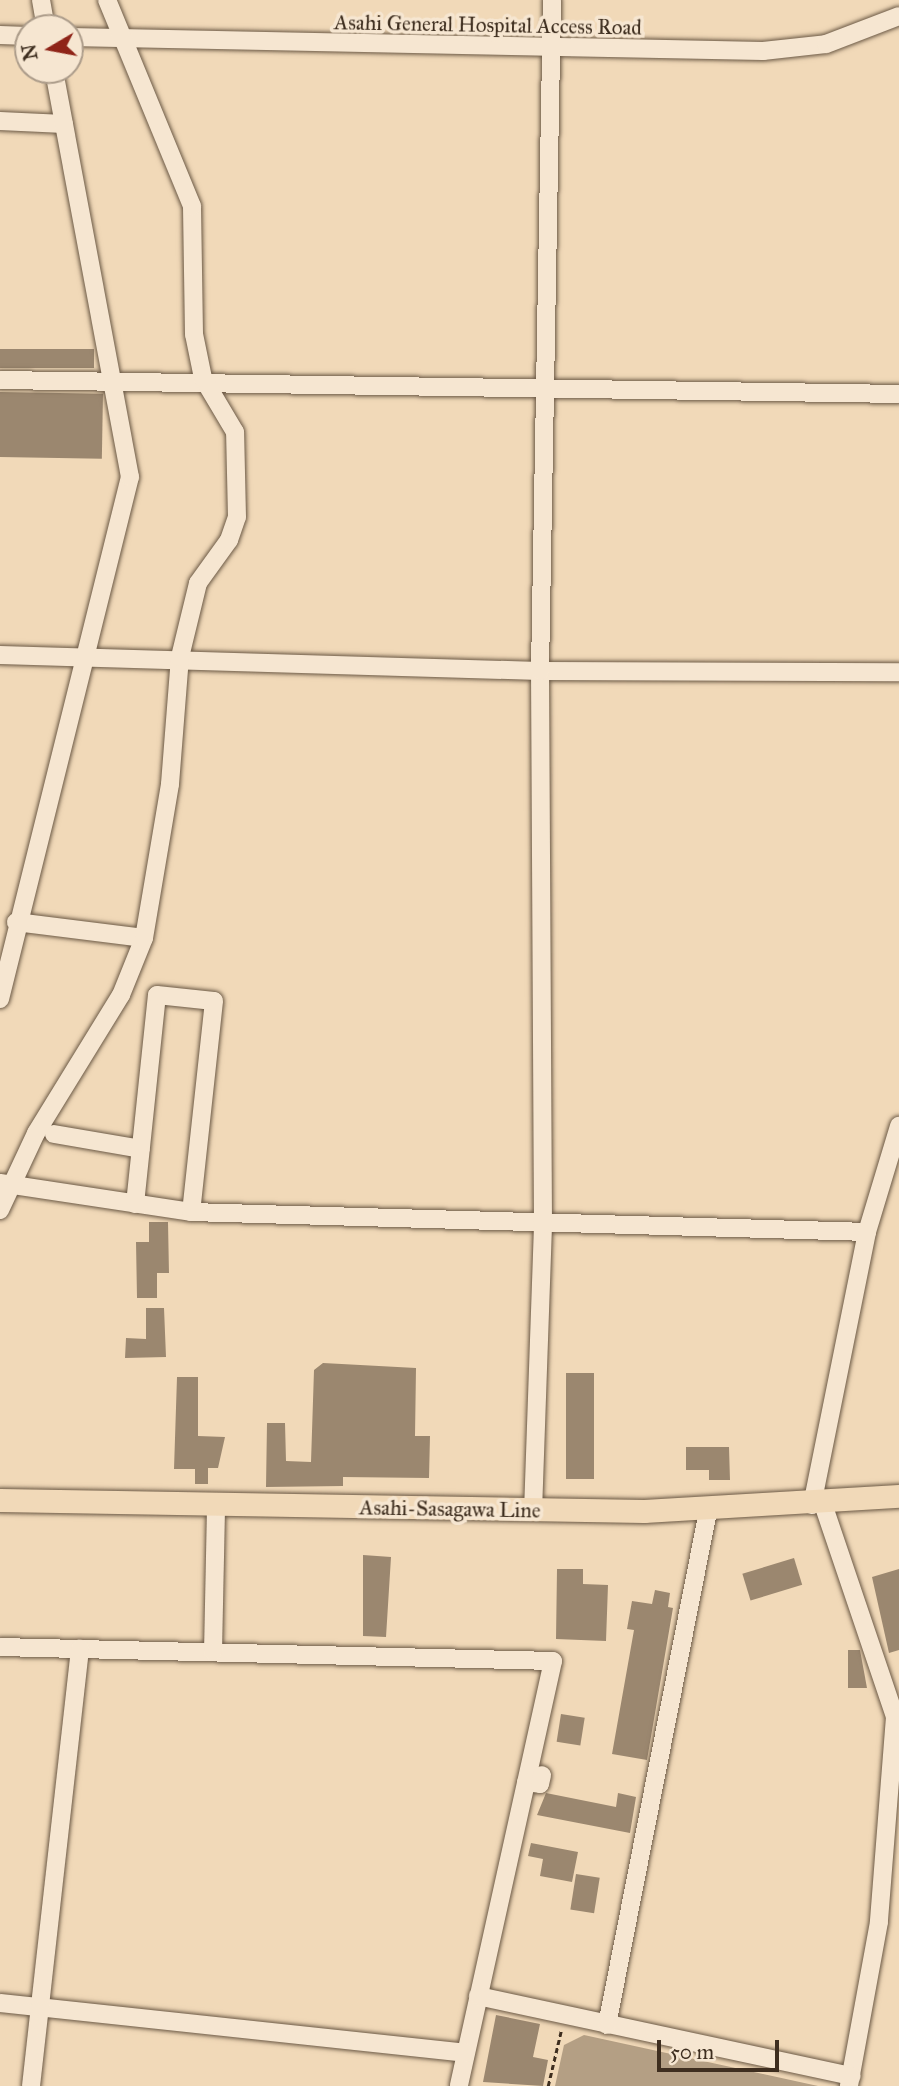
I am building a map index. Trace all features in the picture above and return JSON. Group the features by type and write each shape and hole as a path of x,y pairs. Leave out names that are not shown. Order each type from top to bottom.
{"main road":[{"name":"Asahi-Sasagawa Line","path":"0,1500 533,1511 708,1511 899,1496"}],"street":[{"path":"0,1210 5,1184 121,995 144,937 170,784 180,657 198,583 229,540 237,517 235,432 203,378 194,334 192,206 121,40 107,0"},
{"path":"533,1511 542,1224 540,671 552,0"},
{"name":"Asahi General Hospital Access Road","path":"84,38 551,49 797,49 899,16"},
{"path":"0,999 10,928 86,655 130,477 57,84"},
{"path":"0,121 65,124"},
{"path":"0,380 203,378 545,383 899,394"},
{"path":"0,656 180,657 540,671 899,672"},
{"path":"10,928 144,937"},
{"path":"135,1204 157,995 214,1001 191,1212"},
{"path":"478,1996 850,2081 879,1922 897,1718 817,1504 867,1232 899,1126"},
{"path":"54,1134 141,1149"},
{"path":"5,1184 191,1212 867,1232"},
{"path":"213,1652 216,1505"},
{"path":"607,2025 708,1511"},
{"path":"0,1647 553,1661 534,1778 478,1996 458,2086"},
{"path":"31,2086 80,1649"},
{"path":"0,2003 466,2053"}],"path":[{"path":"548,2086 564,2015"}],"shaded area":[{"path":"584,2035 818,2086 555,2086 564,2045"}],"building":[{"path":"0,349 94,349 94,368 0,368"},
{"path":"0,392 103,394 102,459 0,457"},
{"path":"149,1222 168,1222 169,1273 157,1273 157,1298 137,1298 136,1242 149,1242"},
{"path":"146,1308 164,1308 166,1357 125,1358 126,1338 146,1339"},
{"path":"323,1363 416,1368 415,1436 430,1436 429,1478 343,1477 343,1486 266,1487 267,1423 285,1423 286,1461 311,1462 314,1370"},
{"path":"566,1373 594,1373 594,1479 566,1479"},
{"path":"177,1377 198,1377 198,1436 225,1437 218,1468 208,1468 208,1484 195,1484 195,1469 174,1469"},
{"path":"686,1447 729,1447 730,1480 709,1480 709,1470 686,1470"},
{"path":"363,1555 391,1557 386,1637 363,1636"},
{"path":"794,1558 802,1585 751,1601 742,1574"},
{"path":"557,1569 583,1569 583,1584 608,1585 606,1641 556,1639"},
{"path":"899,1569 899,1650 889,1653 872,1577"},
{"path":"655,1590 670,1593 668,1607 673,1608 647,1760 612,1754 634,1630 627,1629 632,1601 652,1604"},
{"path":"848,1650 860,1650 867,1688 848,1688"},
{"path":"561,1714 585,1718 580,1745 557,1742"},
{"path":"546,1793 616,1807 618,1793 636,1797 630,1833 537,1815"},
{"path":"531,1843 578,1852 572,1882 540,1876 543,1859 528,1856"},
{"path":"576,1874 600,1878 594,1913 570,1910"},
{"path":"496,2015 540,2024 533,2057 548,2060 543,2086 483,2082"}]}
